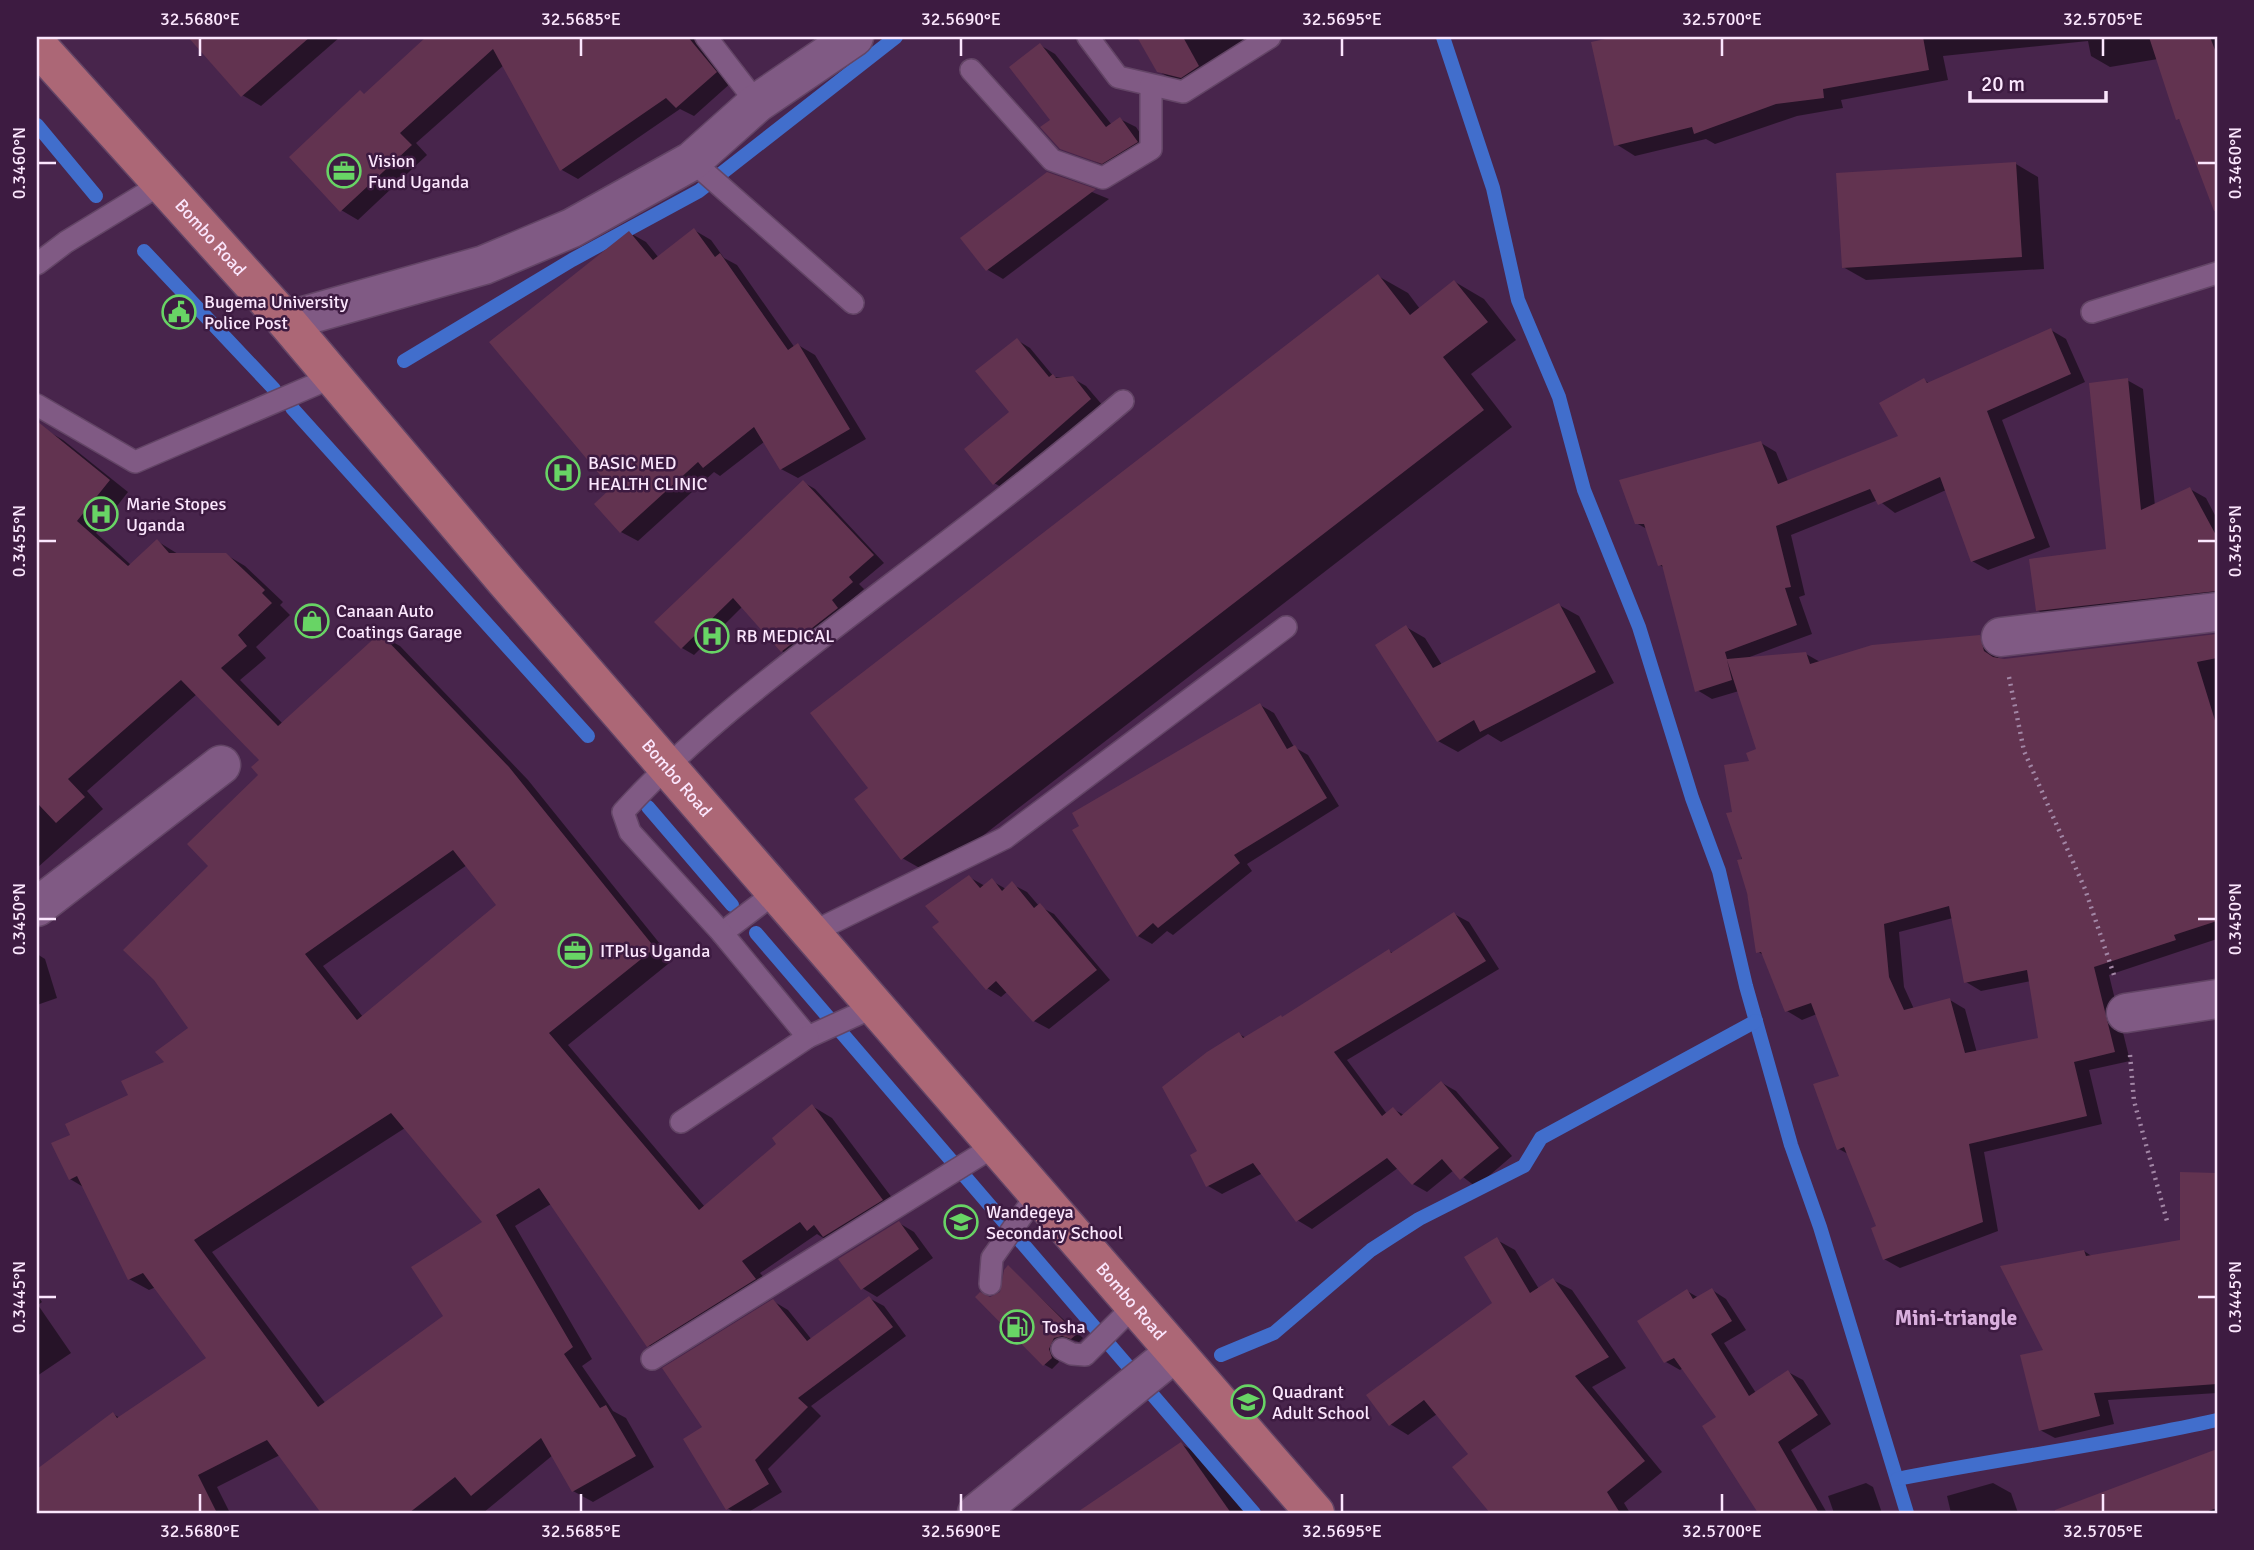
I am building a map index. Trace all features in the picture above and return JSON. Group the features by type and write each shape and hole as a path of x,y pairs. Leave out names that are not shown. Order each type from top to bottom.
{"main road":[{"name":"Bombo Road","path":"37,45 285,321 811,933 1315,1513"}],"street":[{"path":"285,321 484,265 572,228 692,161 757,103 854,37"},
{"path":"2001,637 2084,630 2217,611"},
{"path":"37,907 221,765"},
{"path":"2126,1013 2217,999"},
{"path":"977,1513 1175,1352"}],"lane":[{"path":"706,37 757,103"},
{"path":"1088,37 1118,77 1184,92 1270,37"},
{"path":"971,70 1052,160 1103,178 1151,149 1152,85"},
{"path":"692,161 853,303"},
{"path":"37,264 66,242 162,184"},
{"path":"2092,312 2217,273"},
{"path":"37,405 135,462 333,377"},
{"path":"808,1037 722,933 630,832 623,812 666,765 803,652 1033,477 1123,401"},
{"path":"811,933 1005,838 1286,627"},
{"path":"722,933 776,892"},
{"path":"681,1122 808,1037 876,1006"},
{"path":"652,1359 996,1144"},
{"path":"990,1284 992,1258 1038,1193"},
{"path":"1062,1349 1072,1354 1084,1355 1134,1306"}],"path":[{"path":"2001,637 2024,751 2085,889 2126,1013 2134,1101 2167,1221"}],"building":[{"path":"188,37 310,37 241,97"},
{"path":"426,37 688,37 717,72 676,108 666,98 560,171 493,49 400,133 412,145 340,212 289,157 360,90 364,94"},
{"path":"1137,37 1183,37 1199,66 1181,78 1157,72"},
{"path":"1615,37 1923,37 1929,70 1823,89 1824,98 1776,104 1694,134 1692,127 1614,146 1591,42"},
{"path":"2149,37 2210,37 2217,55 2217,211 2214,211 2179,119 2176,120"},
{"path":"1040,43 1106,127 1120,117 1138,142 1102,164 1060,149 1040,127 1050,120 1009,67"},
{"path":"2016,162 2022,257 1842,268 1836,173"},
{"path":"1047,172 1096,189 986,271 960,238"},
{"path":"694,228 715,257 720,253 788,350 798,343 850,429 780,470 754,427 703,468 698,462 620,533 594,504 611,488 489,342 629,231 653,260"},
{"path":"1378,274 1410,315 1454,280 1488,322 1443,357 1484,410 901,860 854,799 868,788 810,713"},
{"path":"2051,328 2071,374 1987,411 2035,538 1971,562 1940,477 1878,505 1870,489 1776,526 1791,587 1785,588 1797,625 1725,652 1727,659 1806,652 1810,664 1872,645 1980,635 1984,651 1993,657 2004,659 2217,634 2217,658 2197,662 2217,727 2217,921 2174,935 2176,940 2094,967 2115,1052 2074,1062 2087,1116 1969,1144 1983,1222 1883,1260 1871,1228 1876,1226 1844,1147 1837,1150 1813,1084 1839,1076 1811,1003 1785,1012 1761,952 1756,953 1747,893 1737,860 1742,859 1726,813 1732,812 1724,765 1749,761 1746,753 1756,749 1727,660 1732,680 1695,692 1662,565 1658,566 1644,524 1635,524 1619,480 1761,441 1778,484 1898,436 1879,403 1924,378 1927,383","holes":["1949,906 1964,983 2027,970 2038,1038 1965,1053 1950,998 1904,1010 1889,977 1884,924"]},
{"path":"1017,338 1049,377 1053,374 1056,378 1073,376 1091,399 993,485 964,449 1009,412 975,371"},
{"path":"2128,378 2141,510 2190,487 2217,537 2217,591 2036,611 2029,559 2106,549 2089,383"},
{"path":"37,421 110,480 77,521 128,566 157,539 169,553 226,553 265,590 262,593 272,603 238,635 247,646 221,668 278,726 380,633 509,767 655,948 549,1033 699,1210 776,1144 772,1138 812,1104 883,1200 823,1237 814,1225 807,1231 800,1222 742,1261 756,1279 647,1347 539,1188 496,1215 573,1347 564,1354 600,1408 606,1405 636,1456 572,1492 541,1438 471,1496 455,1477 409,1513 321,1513 267,1440 198,1475 217,1513 37,1513 37,1469 113,1412 117,1418 206,1358 143,1273 128,1280 77,1176 69,1180 51,1143 70,1135 65,1124 128,1095 121,1081 164,1062 155,1052 188,1028 154,980 123,950 208,866 187,844 258,775 251,767 259,760 181,680 68,779 85,797 56,823 39,805 37,807","holes":["453,850 496,905 357,1020 305,954","391,1113 482,1222 411,1267 443,1316 318,1407 194,1240"]},
{"path":"803,480 874,555 849,577 853,582 832,600 838,608 781,652 733,598 681,649 654,622"},
{"path":"1559,603 1596,672 1480,732 1474,720 1437,742 1375,645 1406,625 1433,668"},
{"path":"1260,703 1287,749 1295,745 1327,798 1234,855 1240,863 1158,928 1153,923 1137,937 1072,830 1079,826 1072,813"},
{"path":"969,875 980,888 992,878 1002,891 1012,881 1034,908 1040,903 1097,970 1033,1022 996,981 986,990 932,927 939,922 925,906"},
{"path":"1454,912 1486,961 1334,1052 1382,1116 1393,1107 1401,1116 1441,1081 1499,1148 1460,1180 1442,1159 1412,1185 1387,1158 1296,1222 1253,1163 1206,1187 1190,1155 1197,1151 1162,1087 1207,1052 1239,1032 1243,1038 1281,1015 1282,1017 1389,949 1391,953"},
{"path":"2180,1172 2217,1173 2217,1384 2094,1393 2100,1416 2039,1431 2020,1355 2043,1350 2000,1266 2084,1250 2086,1256 2180,1240"},
{"path":"899,1221 919,1249 861,1290 838,1259"},
{"path":"1497,1237 1530,1293 1553,1278 1609,1357 1575,1376 1645,1461 1607,1492 1620,1513 1490,1513 1452,1467 1468,1454 1424,1400 1389,1426 1366,1395 1492,1303 1464,1257"},
{"path":"1008,1265 1077,1334 1071,1339 1062,1336 1054,1338 1049,1349 1052,1358 1043,1366 975,1297 980,1292 990,1297 1000,1292 1004,1270"},
{"path":"1712,1288 1732,1321 1711,1334 1749,1396 1788,1370 1818,1415 1778,1442 1819,1513 1758,1513 1702,1426 1716,1417 1674,1358 1664,1363 1637,1321 1687,1289 1693,1299"},
{"path":"869,1296 893,1327 798,1398 808,1407 755,1460 769,1484 726,1510 683,1439 702,1427 662,1368 773,1299 807,1341"},
{"path":"1181,1442 1231,1513 1076,1513"},
{"path":"2217,1449 2217,1508 2203,1513 2055,1513 2055,1510"}],"waterway":[{"path":"404,361 572,260 699,191 896,37"},
{"path":"1443,37 1493,188 1518,300 1559,397 1584,490 1639,627 1692,798 1719,871 1746,986 1791,1145 1820,1227 1907,1513"},
{"path":"37,125 96,196"},
{"path":"144,251 274,389"},
{"path":"292,408 588,736"},
{"path":"648,807 732,905"},
{"path":"756,933 1254,1513"},
{"path":"1221,1355 1274,1333 1371,1250 1419,1219 1524,1166 1541,1138 1756,1021"},
{"path":"1897,1479 2217,1420"}],"place":[{"name":"Vision Fund Uganda","path":"344,171"},
{"name":"Bugema University Police Post","path":"179,312"},
{"name":"BASIC MED HEALTH CLINIC","path":"563,473"},
{"name":"Marie Stopes Uganda","path":"101,514"},
{"name":"Canaan Auto Coatings Garage","path":"312,621"},
{"name":"RB MEDICAL","path":"712,636"},
{"name":"ITPlus Uganda","path":"575,951"},
{"name":"Wandegeya Secondary School","path":"961,1222"},
{"name":"Tosha","path":"1017,1327"},
{"name":"Quadrant Adult School","path":"1248,1402"}],"district":[{"name":"Mini-triangle","path":"1956,1318"}]}
